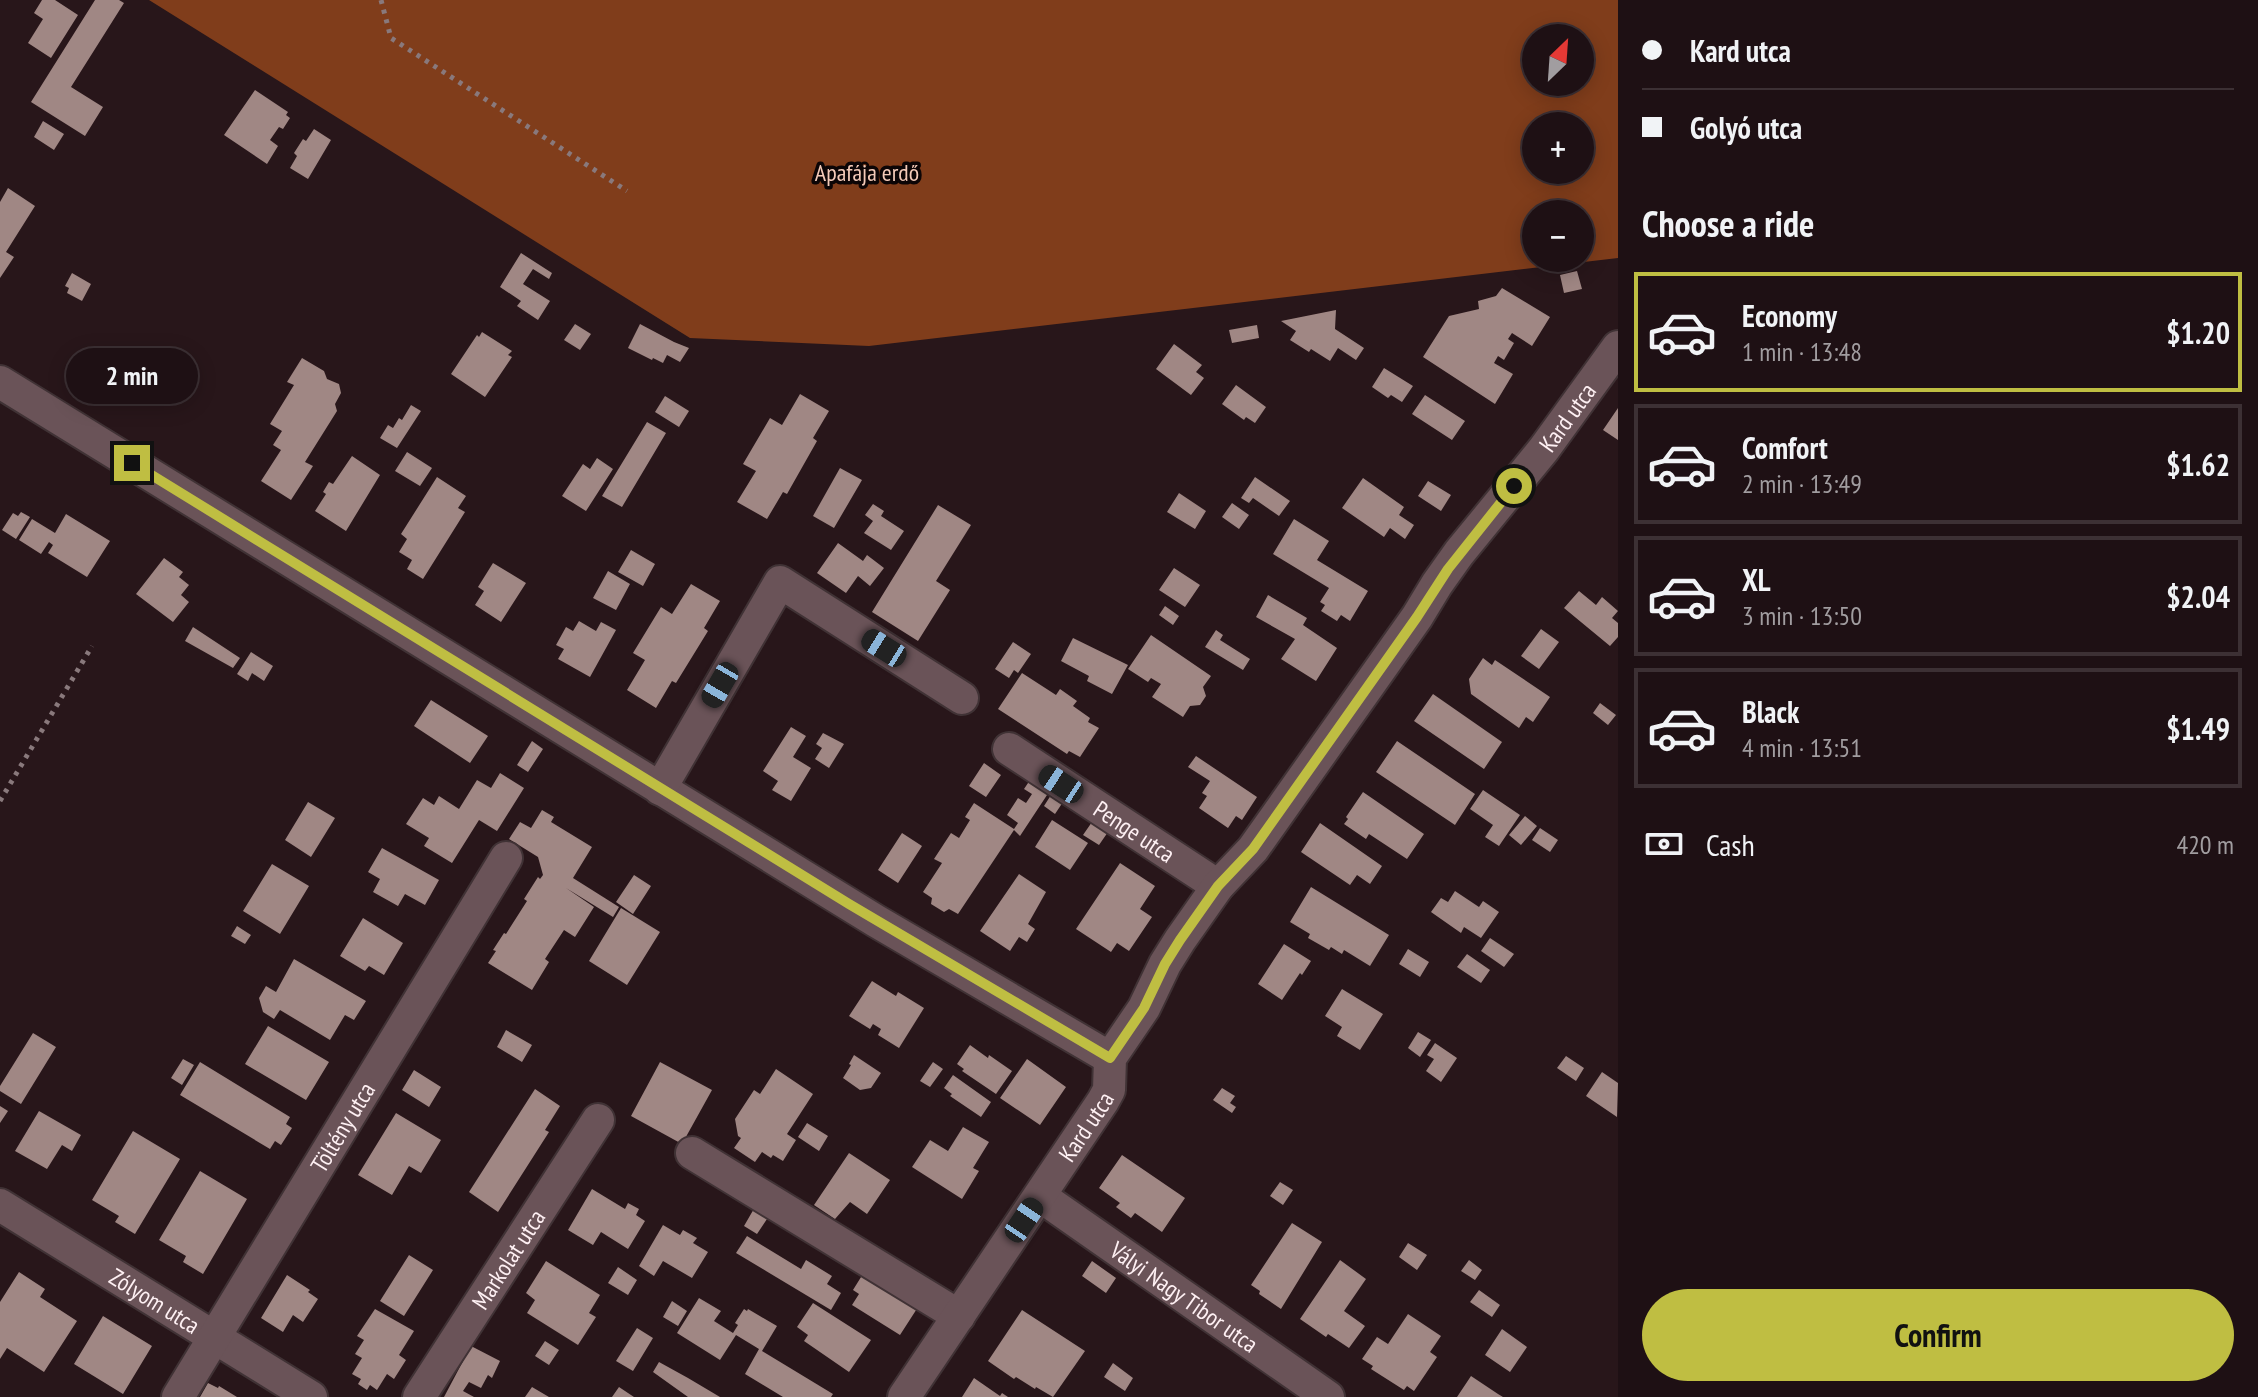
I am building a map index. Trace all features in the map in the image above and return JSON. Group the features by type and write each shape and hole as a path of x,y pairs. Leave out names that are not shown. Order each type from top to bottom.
{"street":[{"name":"Kard utca","path":"904,1397 1103,1101 1109,1090 1110,1058 1144,1008 1180,940 1218,886 1253,849 1444,574 1544,449 1618,347"},
{"path":"0,382 889,929 1110,1058"},
{"path":"660,789 780,582 962,698"},
{"name":"Penge utca","path":"1009,749 1218,886"},
{"name":"Töltény utca","path":"178,1397 506,858"},
{"name":"Markolat utca","path":"419,1397 598,1120"},
{"path":"692,1153 959,1316"},
{"name":"Vályi Nagy Tibor utca","path":"1040,1196 1328,1397"},
{"name":"Zólyom utca","path":"0,1205 311,1397"}],"path":[{"path":"381,0 391,38 627,191"},
{"path":"0,801 92,646"}],"green space":[{"name":"Apafája erdő","path":"149,0 1618,0 1618,258 1594,261 1594,200 1522,200 1522,269 869,346 690,338"}],"building":[{"path":"42,0 55,0 78,15 51,58 28,43 43,19 34,13"},
{"path":"95,0 119,0 124,3 71,87 103,107 85,136 31,102"},
{"path":"255,90 288,112 286,115 290,118 270,140 278,146 267,164 224,135"},
{"path":"43,121 64,134 54,150 34,137"},
{"path":"314,129 331,140 308,179 290,168 297,156 294,153"},
{"path":"8,188 35,206 6,252 14,257 0,278 0,202"},
{"path":"521,253 552,273 549,279 533,269 523,284 550,301 538,320 517,306 521,301 500,287"},
{"path":"1577,272 1582,289 1564,293 1560,275"},
{"path":"72,273 91,284 82,301 67,293 69,288 65,286"},
{"path":"1502,288 1550,317 1532,346 1512,333 1508,339 1514,343 1504,360 1498,356 1494,363 1513,374 1495,404 1423,357 1449,316 1479,309 1478,301 1496,296"},
{"path":"1336,310 1335,329 1364,348 1356,360 1338,348 1330,361 1311,349 1309,352 1290,340 1296,331 1281,321"},
{"path":"575,324 591,334 580,350 564,340"},
{"path":"640,324 689,348 680,362 667,355 663,363 628,348"},
{"path":"1257,325 1259,338 1232,343 1229,330"},
{"path":"482,332 512,351 508,355 512,357 485,397 451,374"},
{"path":"1174,344 1202,365 1196,372 1204,378 1191,395 1156,369"},
{"path":"302,358 324,371 327,379 339,384 341,393 335,404 337,411 305,462 313,466 291,500 261,481 281,450 273,445 282,431 270,424 294,385 287,382"},
{"path":"1384,368 1413,386 1402,402 1391,395 1388,398 1372,387"},
{"path":"1236,385 1266,407 1255,423 1246,417 1244,420 1222,404"},
{"path":"800,394 829,411 813,438 817,441 787,494 783,492 767,519 737,502 756,471 743,464 770,418 782,425"},
{"path":"1425,395 1465,421 1452,440 1412,414"},
{"path":"665,396 689,411 679,427 655,412"},
{"path":"411,405 421,411 397,448 380,438 388,425 393,428 399,418 402,420"},
{"path":"1618,408 1618,440 1603,430"},
{"path":"647,422 666,433 622,507 602,496"},
{"path":"407,452 432,468 420,486 395,471"},
{"path":"352,456 380,475 346,531 315,511 326,494 323,492 329,482 333,484"},
{"path":"597,458 613,469 586,511 562,496 583,464 590,469"},
{"path":"840,468 862,480 834,528 813,516"},
{"path":"437,477 466,496 458,508 465,512 423,579 407,569 412,560 399,552 407,539 401,534"},
{"path":"1255,477 1290,501 1279,516 1253,498 1249,503 1241,498"},
{"path":"1363,478 1404,507 1399,515 1414,525 1405,539 1390,528 1384,537 1342,508"},
{"path":"1428,481 1451,495 1441,511 1418,496"},
{"path":"1179,493 1206,511 1195,529 1167,512"},
{"path":"1232,503 1249,515 1239,529 1222,517"},
{"path":"873,504 884,511 881,516 904,531 891,550 864,533 873,521 865,515"},
{"path":"938,505 971,525 936,581 950,590 918,641 872,612"},
{"path":"21,512 30,517 16,539 2,530 13,513 18,516"},
{"path":"66,514 110,541 87,577 48,553 53,545 49,542 41,554 19,540 32,519 55,533"},
{"path":"1294,519 1329,541 1317,560 1368,591 1350,621 1341,615 1337,621 1321,611 1325,605 1320,602 1329,588 1273,554"},
{"path":"838,543 863,561 867,555 884,568 870,586 858,576 846,593 817,573"},
{"path":"631,550 655,564 643,586 618,572"},
{"path":"164,558 183,572 179,577 189,585 181,595 189,602 173,622 136,594"},
{"path":"493,563 526,583 501,622 475,605 484,591 478,587"},
{"path":"1174,568 1200,585 1185,607 1159,590"},
{"path":"608,571 630,584 616,610 593,598"},
{"path":"691,584 720,601 704,628 708,631 676,683 672,681 656,708 627,690 645,660 633,653 661,607 672,614"},
{"path":"1579,591 1596,605 1602,597 1618,611 1612,618 1618,623 1618,637 1610,646 1564,608"},
{"path":"1268,595 1307,618 1303,625 1337,648 1316,681 1281,659 1295,639 1256,617"},
{"path":"1165,606 1179,616 1173,625 1159,615"},
{"path":"579,621 596,631 601,622 616,630 590,677 558,659 564,649 556,645 566,627 573,631"},
{"path":"193,627 240,658 233,668 185,641"},
{"path":"1541,629 1559,642 1539,669 1521,656"},
{"path":"1216,630 1223,635 1220,640 1250,659 1243,670 1205,647"},
{"path":"1151,635 1211,676 1203,687 1206,696 1200,705 1190,706 1183,717 1152,697 1161,684 1151,678 1148,682 1128,669"},
{"path":"1073,638 1128,665 1112,694 1087,681 1089,676 1061,661"},
{"path":"1013,642 1031,654 1018,673 1014,670 1009,678 995,669"},
{"path":"251,652 273,666 264,681 252,673 248,681 237,674"},
{"path":"1483,658 1492,665 1495,660 1550,697 1533,722 1526,717 1519,728 1471,694 1469,679"},
{"path":"1022,673 1056,695 1060,689 1077,701 1073,706 1090,718 1088,722 1099,728 1080,757 1069,751 1067,754 998,709"},
{"path":"1433,694 1502,742 1484,769 1414,721"},
{"path":"431,700 488,736 470,763 414,726"},
{"path":"1600,703 1616,715 1608,725 1593,713"},
{"path":"791,727 806,736 793,757 811,768 791,801 772,790 778,781 763,771"},
{"path":"823,733 844,744 829,768 815,759 822,748 816,744"},
{"path":"532,741 543,749 528,772 517,765"},
{"path":"1397,741 1475,794 1455,825 1376,772"},
{"path":"1196,756 1257,797 1242,820 1236,816 1228,828 1199,808 1207,796 1202,793 1210,781 1188,767"},
{"path":"984,763 1001,775 986,797 969,786"},
{"path":"500,773 524,788 497,831 479,820 452,863 424,846 429,838 406,824 423,798 434,805 439,796 459,809 477,780 491,788"},
{"path":"1030,780 1049,792 1020,836 1014,830 958,914 949,909 944,912 931,904 932,898 923,892 942,863 934,859 951,833 959,838 970,820 965,817 974,803 1014,829 1018,823 1007,815 1018,798 1026,803 1032,794 1024,789"},
{"path":"1483,790 1520,815 1499,846 1485,837 1493,825 1470,809"},
{"path":"1363,792 1424,834 1407,859 1369,834 1366,839 1344,824"},
{"path":"1051,795 1063,802 1055,814 1044,806"},
{"path":"308,802 335,818 311,857 285,840"},
{"path":"542,810 554,817 551,822 592,847 573,878 619,907 613,917 566,888 594,907 575,937 564,930 545,959 549,962 532,990 488,963 496,951 493,950 527,901 524,899 538,877 540,879 543,875 538,857 509,839 520,822 531,828"},
{"path":"1525,816 1537,826 1521,845 1509,835"},
{"path":"1052,820 1088,843 1070,870 1035,847"},
{"path":"1092,822 1108,832 1099,845 1083,835"},
{"path":"1320,823 1382,866 1370,884 1357,875 1350,885 1301,852"},
{"path":"1540,828 1558,840 1550,852 1532,840"},
{"path":"902,833 922,846 898,883 878,870"},
{"path":"382,848 439,880 425,905 405,894 398,906 373,892 380,879 368,872"},
{"path":"1120,863 1155,886 1140,909 1152,917 1129,951 1117,943 1111,952 1076,929"},
{"path":"272,864 309,886 280,934 243,911"},
{"path":"1019,874 1046,892 1028,924 1035,929 1027,942 1019,937 1010,951 980,931"},
{"path":"634,875 651,886 633,914 616,902"},
{"path":"1311,887 1389,935 1370,966 1344,950 1342,954 1331,947 1329,950 1308,938 1310,934 1290,922"},
{"path":"1455,891 1479,907 1483,901 1499,912 1481,938 1464,927 1461,933 1431,912 1441,898 1448,902"},
{"path":"621,908 660,932 627,985 589,961"},
{"path":"363,918 403,943 384,975 369,966 365,971 340,956"},
{"path":"237,926 251,935 245,944 231,936"},
{"path":"1490,938 1514,954 1504,967 1481,951"},
{"path":"1284,944 1311,961 1282,1000 1258,984"},
{"path":"1408,949 1429,962 1420,977 1399,964"},
{"path":"1467,954 1490,970 1481,983 1457,967"},
{"path":"294,959 366,1001 354,1020 345,1015 330,1040 280,1010 274,1019 263,1012 259,998 266,986 276,992"},
{"path":"872,981 924,1008 899,1048 878,1035 881,1029 873,1024 870,1029 849,1016"},
{"path":"1342,989 1383,1014 1360,1050 1337,1036 1342,1027 1325,1016"},
{"path":"268,1026 329,1062 306,1100 245,1064"},
{"path":"506,1030 532,1045 522,1062 497,1047"},
{"path":"1418,1032 1431,1040 1420,1057 1408,1048"},
{"path":"33,1033 56,1047 21,1104 0,1091 0,1086"},
{"path":"1435,1043 1457,1058 1441,1082 1426,1071 1434,1059 1427,1055"},
{"path":"970,1045 1012,1071 996,1094 962,1071 964,1069 957,1064"},
{"path":"854,1055 881,1073 871,1088 860,1090 843,1078"},
{"path":"1566,1056 1584,1068 1576,1081 1557,1068"},
{"path":"183,1059 194,1065 182,1085 171,1078"},
{"path":"1027,1059 1066,1087 1040,1125 1000,1098"},
{"path":"200,1062 290,1117 286,1124 292,1128 281,1145 275,1141 270,1149 180,1095"},
{"path":"660,1062 712,1090 682,1144 631,1116"},
{"path":"933,1062 943,1069 930,1087 920,1081"},
{"path":"776,1069 813,1094 787,1134 796,1140 783,1161 762,1152 755,1162 734,1148 741,1138 735,1119 754,1090 760,1094"},
{"path":"414,1070 441,1087 429,1107 402,1090"},
{"path":"1602,1072 1618,1083 1617,1117 1586,1096"},
{"path":"953,1075 991,1102 981,1117 950,1096 952,1094 944,1088"},
{"path":"1222,1088 1235,1096 1230,1103 1236,1107 1232,1113 1213,1100"},
{"path":"535,1089 560,1106 545,1130 549,1132 498,1212 469,1192"},
{"path":"0,1106 8,1111 0,1123"},
{"path":"39,1111 81,1135 72,1151 62,1145 47,1169 15,1151"},
{"path":"396,1113 441,1140 421,1173 409,1166 392,1195 358,1175"},
{"path":"807,1123 828,1136 819,1151 798,1137"},
{"path":"963,1127 989,1142 973,1168 979,1171 962,1199 912,1167 930,1140 948,1151"},
{"path":"133,1131 180,1159 135,1234 115,1222 119,1216 92,1200"},
{"path":"849,1153 890,1180 867,1214 850,1202 835,1219 814,1205"},
{"path":"1122,1155 1185,1198 1162,1232 1135,1213 1131,1218 1116,1207 1120,1203 1099,1188"},
{"path":"200,1171 247,1199 203,1274 183,1262 186,1256 159,1240"},
{"path":"1280,1182 1293,1190 1283,1205 1270,1196"},
{"path":"592,1189 625,1209 628,1203 639,1209 636,1215 645,1221 628,1249 601,1232 593,1245 568,1230"},
{"path":"755,1207 769,1216 757,1234 744,1226"},
{"path":"1292,1223 1322,1242 1281,1309 1251,1285"},
{"path":"663,1225 680,1235 683,1230 697,1238 693,1243 708,1252 692,1278 663,1261 654,1276 639,1266"},
{"path":"747,1236 801,1269 806,1260 832,1276 827,1284 841,1293 831,1310 736,1253"},
{"path":"1408,1243 1427,1255 1417,1270 1399,1257"},
{"path":"409,1255 433,1270 404,1316 380,1301"},
{"path":"1340,1260 1366,1279 1344,1311 1365,1326 1349,1348 1300,1319"},
{"path":"1469,1260 1482,1270 1475,1280 1461,1271"},
{"path":"546,1261 600,1295 589,1313 596,1317 578,1345 527,1313 535,1300 526,1293"},
{"path":"1092,1261 1116,1278 1106,1293 1082,1276"},
{"path":"618,1267 637,1280 628,1295 608,1283"},
{"path":"866,1269 920,1304 900,1335 852,1305 859,1294 853,1290"},
{"path":"19,1272 45,1289 40,1297 77,1321 44,1372 7,1348 0,1359 0,1302"},
{"path":"287,1275 318,1299 303,1322 293,1315 283,1332 261,1318"},
{"path":"1479,1290 1500,1305 1492,1317 1470,1302"},
{"path":"699,1298 721,1311 714,1321 733,1333 744,1309 777,1326 762,1351 833,1394 831,1397 783,1397 745,1374 759,1349 736,1335 720,1360 677,1333"},
{"path":"672,1301 687,1311 678,1326 663,1317"},
{"path":"813,1303 871,1340 849,1372 804,1341 808,1335 797,1327"},
{"path":"375,1309 414,1331 399,1355 406,1360 394,1379 387,1374 377,1390 370,1385 367,1390 358,1384 361,1379 352,1374 362,1358 355,1354 364,1340 357,1336"},
{"path":"1022,1310 1085,1351 1053,1397 1016,1377 1014,1379 988,1361"},
{"path":"1408,1314 1441,1336 1430,1352 1437,1357 1414,1391 1407,1386 1404,1390 1371,1369 1373,1366 1362,1359 1377,1337 1388,1344"},
{"path":"103,1316 152,1346 123,1394 74,1364"},
{"path":"637,1328 653,1338 633,1371 616,1361"},
{"path":"1502,1329 1527,1347 1510,1372 1485,1355"},
{"path":"545,1341 559,1350 549,1365 535,1356"},
{"path":"471,1346 500,1361 492,1378 488,1375 481,1388 469,1382 463,1391 474,1397 444,1397"},
{"path":"659,1362 720,1397 688,1397 653,1372"},
{"path":"1113,1363 1133,1378 1125,1391 1104,1377"},
{"path":"1471,1376 1498,1394 1503,1397 1457,1397"},
{"path":"974,1378 1000,1396 1002,1393 1008,1397 962,1397"},
{"path":"208,1383 219,1386 237,1397 200,1397"},
{"path":"532,1387 549,1397 525,1397"},
{"path":"619,1387 634,1397 612,1397"}],"route":[{"path":"132,463 849,904 1110,1058 1144,1008 1180,940 1218,886 1253,849 1459,553 1514,486"}]}
